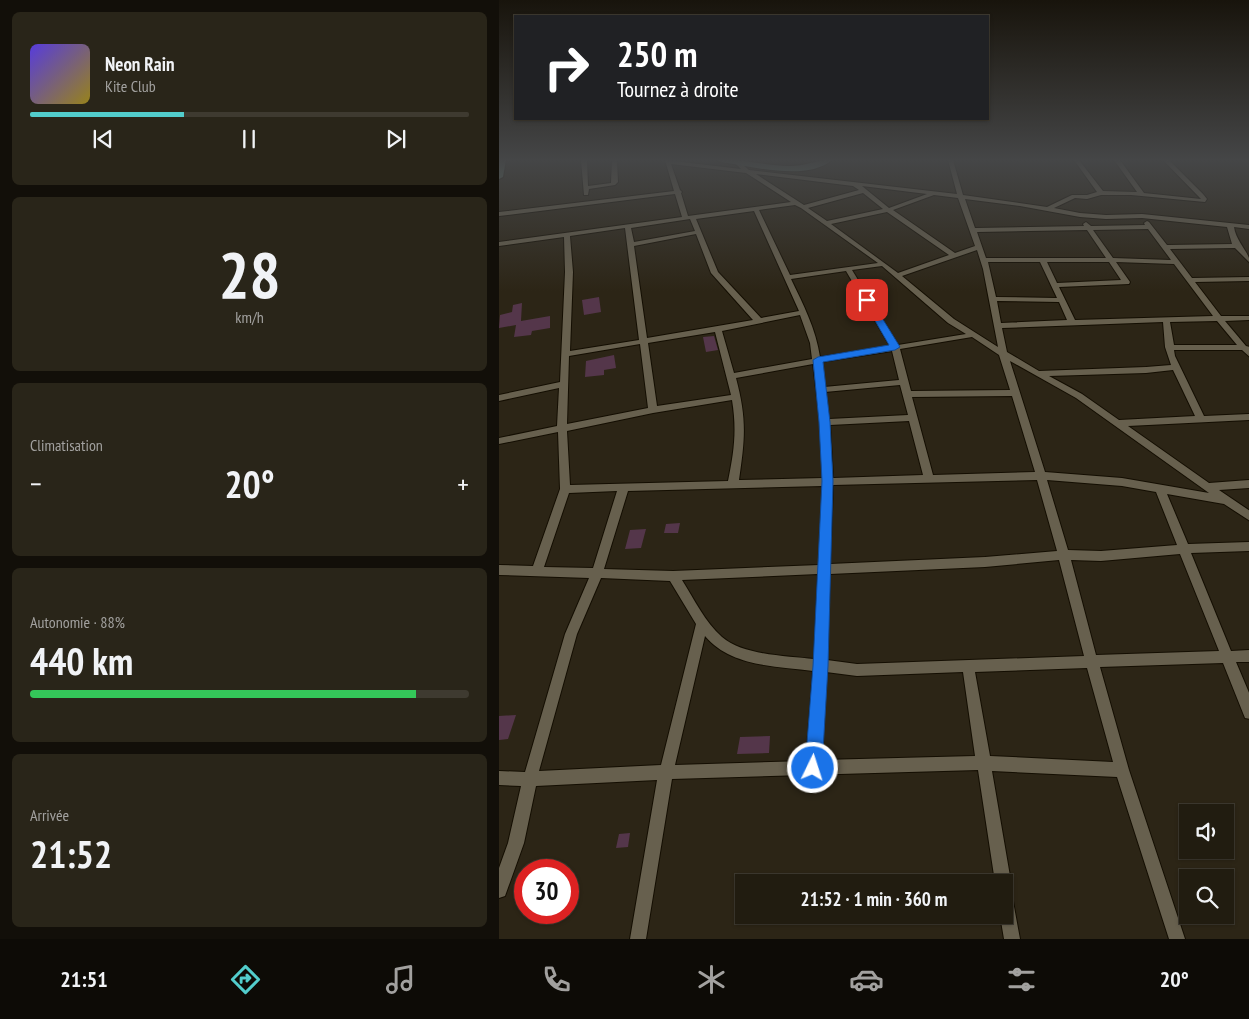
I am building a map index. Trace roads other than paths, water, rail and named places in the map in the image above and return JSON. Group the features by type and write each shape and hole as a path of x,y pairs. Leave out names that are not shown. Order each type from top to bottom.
{"street":[{"path":"499,214 580,204"},
{"path":"684,204 699,232 715,273 759,321"},
{"path":"499,244 790,204"},
{"path":"797,204 827,223 883,264 951,321 1038,374 1079,396 1249,517"},
{"path":"803,207 815,204"},
{"path":"880,204 954,255"},
{"path":"827,223 888,210 904,204"},
{"path":"963,204 984,260 1003,353 1042,476 1122,770 1177,939"},
{"path":"1010,204 1080,215 1106,217 1142,216 1249,227"},
{"path":"1048,209 1058,204"},
{"path":"757,209 803,312 814,343 818,360 825,422 828,481 821,666 813,768"},
{"path":"1054,285 1126,282 1080,215"},
{"path":"1142,216 1219,319 1247,348 1249,355"},
{"path":"1230,225 1236,246 1249,261"},
{"path":"628,226 653,410"},
{"path":"973,230 1150,227"},
{"path":"631,245 699,232"},
{"path":"537,571 565,489 563,426 569,272 567,236"},
{"path":"1165,247 1236,246"},
{"path":"898,276 979,247"},
{"path":"984,260 1176,262"},
{"path":"1043,260 1071,322"},
{"path":"788,277 883,264"},
{"path":"848,269 895,347 929,479"},
{"path":"1190,280 1249,279"},
{"path":"992,300 1061,300"},
{"path":"567,354 718,329 803,312"},
{"path":"997,326 1071,322 1249,318"},
{"path":"1167,319 1169,347 1175,367 1201,420"},
{"path":"718,329 731,376 740,441 733,484"},
{"path":"731,376 972,335"},
{"path":"1169,347 1247,348"},
{"path":"1038,374 1146,370 1175,367"},
{"path":"821,390 904,382"},
{"path":"499,398 565,384"},
{"path":"907,394 1016,393"},
{"path":"499,441 563,426 735,398"},
{"path":"1118,424 1249,417"},
{"path":"825,422 913,418"},
{"path":"565,489 1042,476 1122,482 1225,500"},
{"path":"1207,487 1249,484"},
{"path":"499,888 516,843 530,779 571,634 597,573 624,487"},
{"path":"1161,488 1249,713"},
{"path":"499,570 673,576 985,562 1064,555 1101,556 1249,546"},
{"path":"673,576 702,623 718,642 749,657 857,670 1249,656"},
{"path":"638,939 667,772 702,623"},
{"path":"968,666 1002,874"},
{"path":"499,778 530,779 667,772 983,764 1122,770"},
{"path":"1010,924 1012,939"}]}
